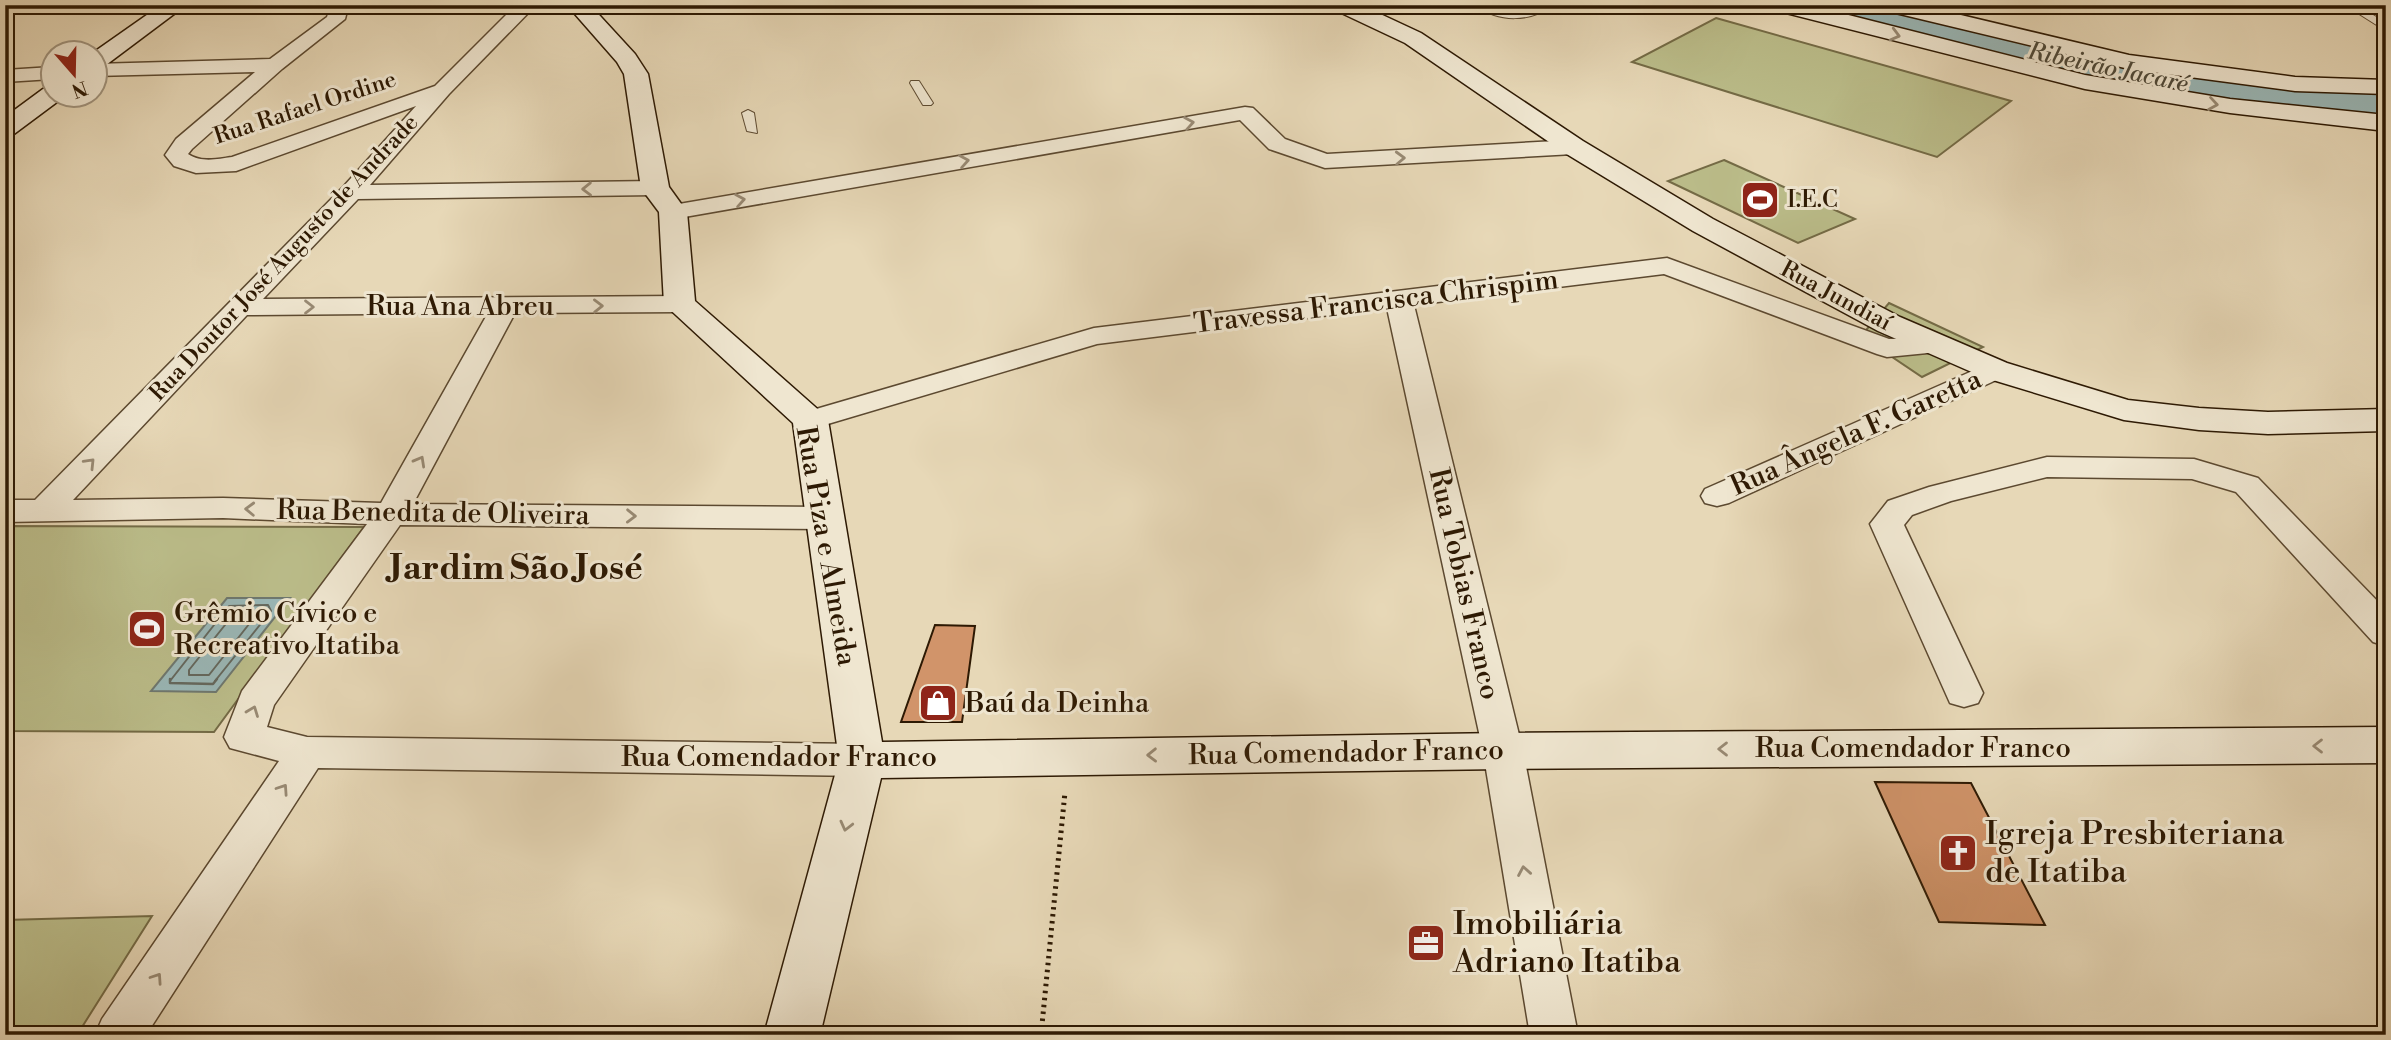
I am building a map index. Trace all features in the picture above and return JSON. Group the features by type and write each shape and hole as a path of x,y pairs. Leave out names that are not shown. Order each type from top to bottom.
{"main road":[{"path":"108,53 175,5"},
{"path":"578,5 627,59 636,74 664,200 680,304"},
{"name":"Rua Jundiaí","path":"1343,5 1413,38 1574,147 1703,225 1889,324 1995,370 2124,410 2186,418 2267,423 2386,420"},
{"path":"1782,5 2085,82 2230,106 2386,122"},
{"path":"1891,5 2129,62 2295,84 2386,88"},
{"path":"5,129 38,104"},
{"name":"Rua Piza e Almeida","path":"680,304 810,420 862,760 792,1035"},
{"name":"Rua Comendador Franco","path":"862,760 1503,751 2386,745"}],"street":[{"name":"Rua Rafael Ordine","path":"318,5 338,11 336,19 275,65 184,144 176,155 183,163 203,168 236,164 442,90"},
{"name":"Rua Doutor José Augusto de Andrade","path":"42,512 351,192 442,90 527,5"},
{"path":"108,70 275,65"},
{"path":"5,76 38,74"},
{"path":"351,192 664,200 1245,113 1277,144 1325,161 1574,147"},
{"name":"Travessa Francisca Chrispim","path":"810,420 1094,336 1667,266 1841,333 1888,348 1938,345"},
{"name":"Rua Tobias Franco","path":"1399,300 1503,751 1554,1035"},
{"name":"Rua Ana Abreu","path":"240,307 680,304"},
{"path":"391,514 505,307"},
{"name":"Rua Ângela F. Garetta","path":"1717,496 1995,370"},
{"path":"1964,692 1887,524 1900,508 1940,494 2047,467 2194,469 2247,485 2386,633"},
{"name":"Rua Benedita de Oliveira","path":"5,512 223,508 391,514 824,518"},
{"name":"Rua Comendador Franco","path":"391,514 256,701 244,737 307,752 862,760"},
{"path":"119,1035 307,752"}],"lane":[{"path":"1481,5 1510,17 1528,15 1549,5"},
{"path":"2350,5 2386,28"},
{"path":"915,83 927,103"},
{"path":"748,113 752,131"}],"path":[{"path":"1041,1035 1068,757"}],"green space":[{"path":"1716,18 2011,101 1937,157 1632,62"},
{"name":"I.E.C","path":"1724,160 1855,219 1798,243 1668,181"},
{"path":"1889,303 1983,347 1922,377 1861,336"},
{"name":"Grêmio Cívico e Recreativo Itatiba","path":"5,526 364,527 214,732 5,731"},
{"path":"152,916 77,1035 5,1035 5,920"}],"water":[{"path":"227,598 290,598 216,692 151,691"}],"building":[{"path":"935,625 975,626 962,722 901,722"},
{"name":"Igreja Presbiteriana de Itatiba","path":"1875,782 1971,783 2045,925 1939,922"}],"waterway":[{"name":"Ribeirão Jacaré","path":"1834,5 2045,57 2148,79 2250,94 2386,104"}],"place":[{"name":"I.E.C","path":"1760,200"},
{"name":"Grêmio Cívico e Recreativo Itatiba","path":"147,629"},
{"name":"Baú da Deinha","path":"938,703"},
{"name":"Igreja Presbiteriana de Itatiba","path":"1958,853"},
{"name":"Imobiliária Adriano Itatiba","path":"1426,943"}],"district":[{"name":"Jardim São José","path":"516,568"}]}
